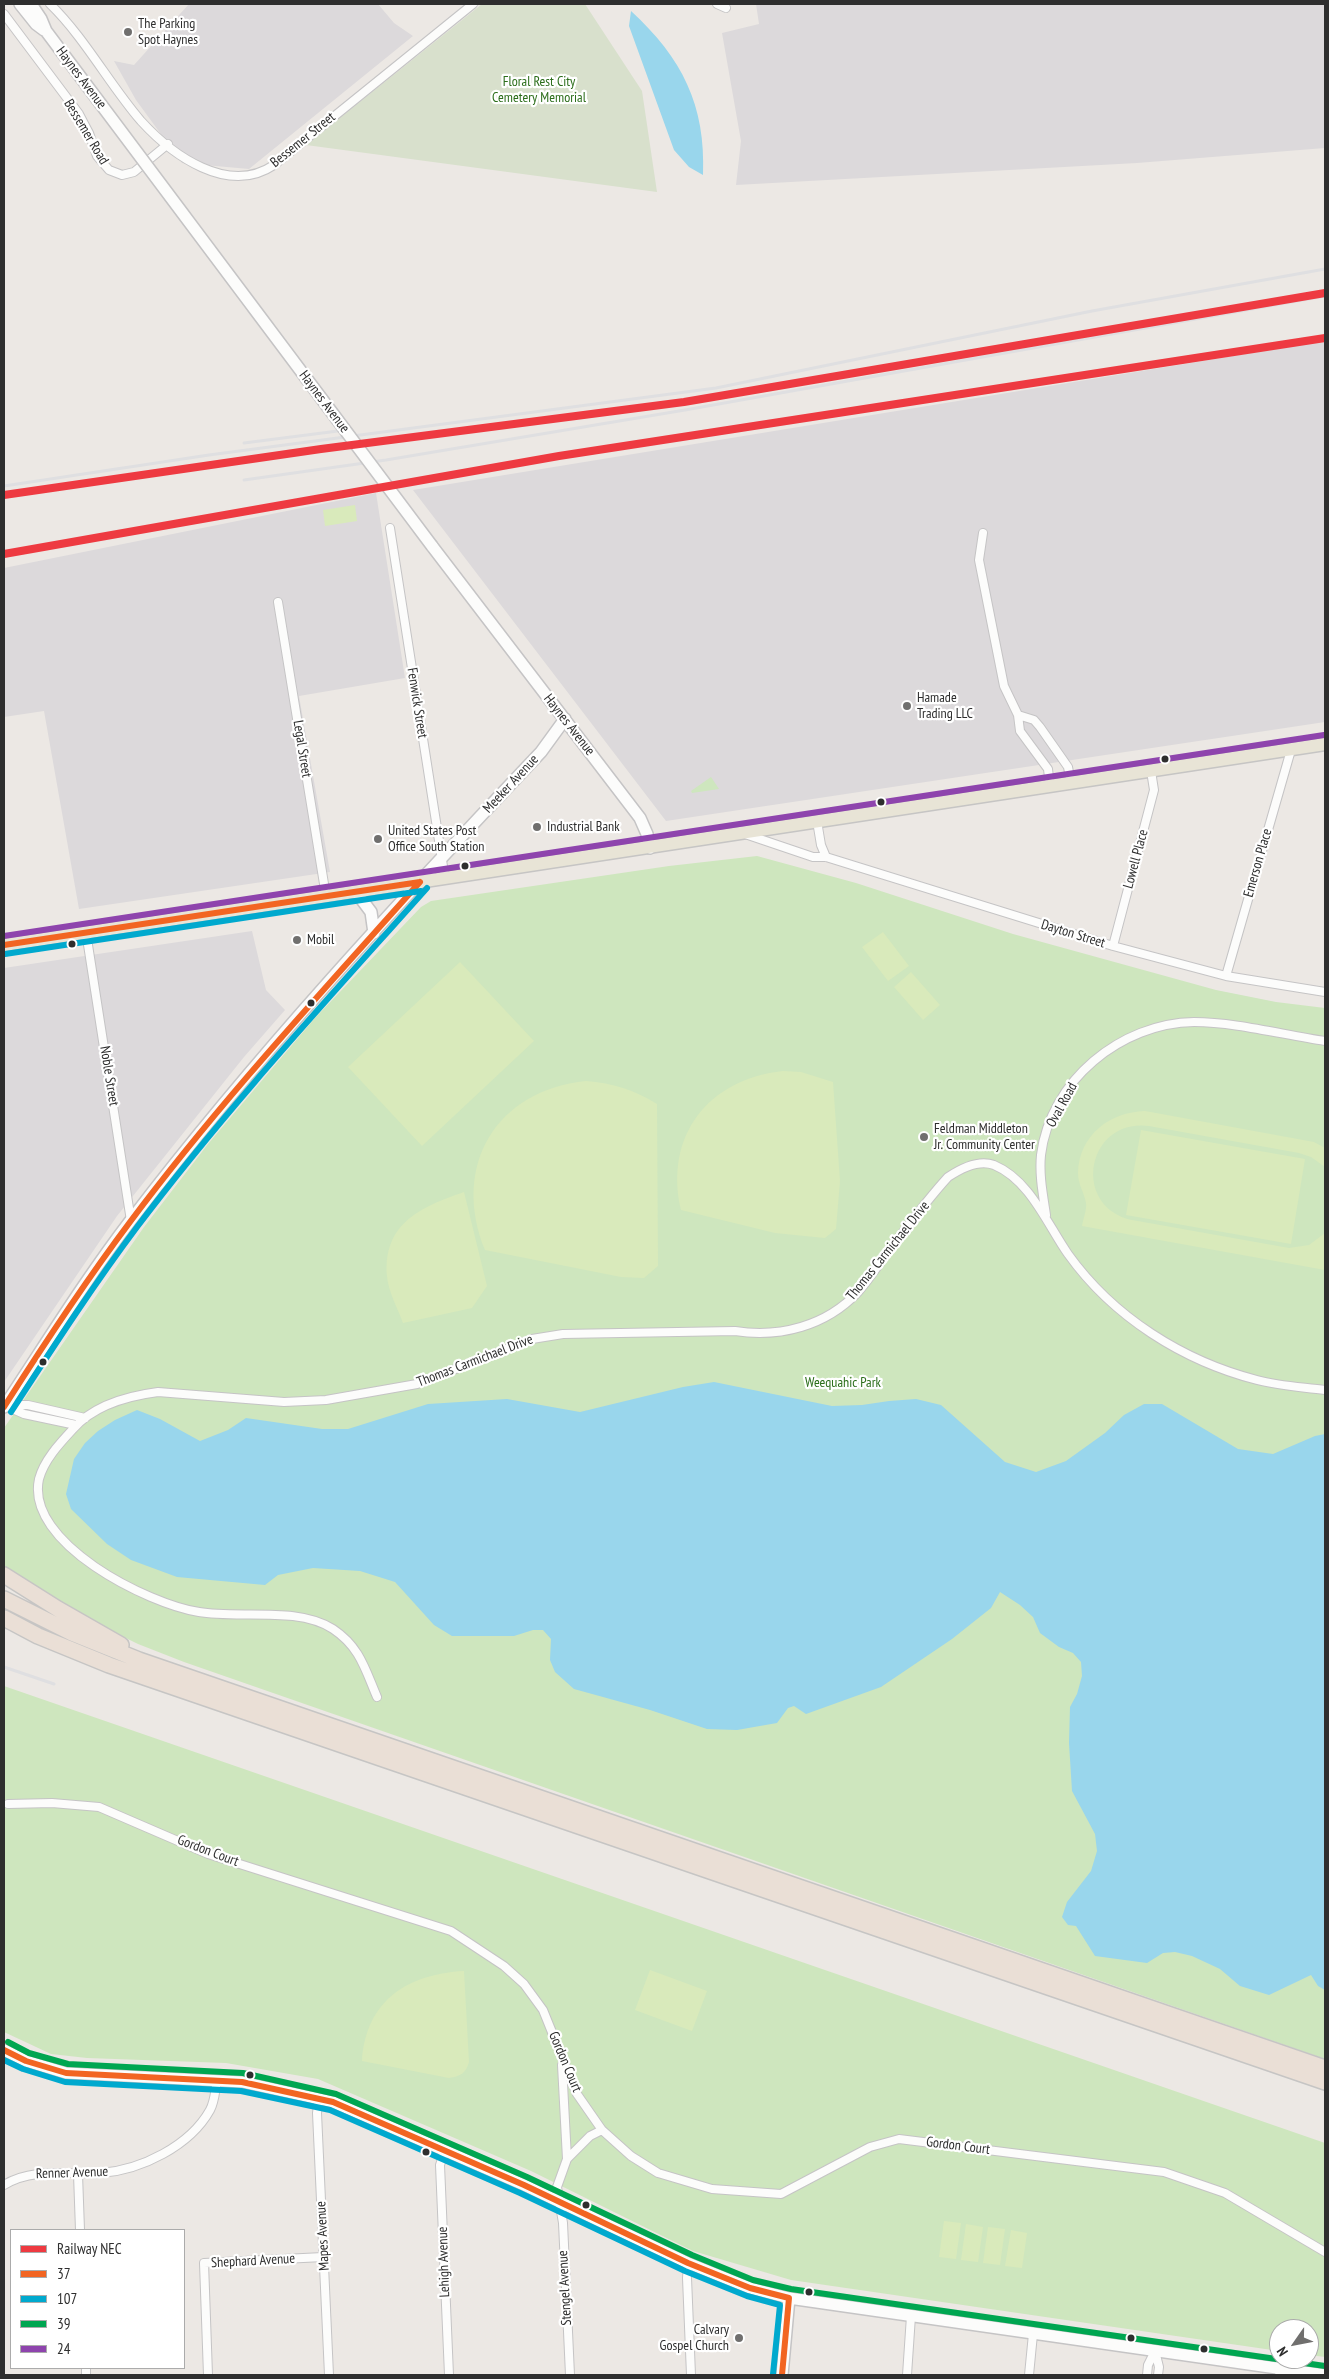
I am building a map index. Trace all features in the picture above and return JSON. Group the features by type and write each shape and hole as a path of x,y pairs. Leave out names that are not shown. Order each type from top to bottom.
{"highway":[{"path":"4,1574 58,1610 112,1640 205,1683"},
{"path":"4,1599 55,1626 106,1648 1325,2068"},
{"path":"4,1619 109,1665 1325,2082"}],"main road":[{"name":"Haynes Avenue","path":"20,4 36,24 46,31 529,675 640,818 648,834 650,848"},
{"name":"Haynes Avenue","path":"30,4 42,19 46,31"},
{"name":"Meeker Avenue","path":"4,1406 69,1306 131,1220 206,1126 374,933 541,752 565,719"},
{"path":"4,945 1325,744"},
{"path":"356,892 371,912 374,933"},
{"path":"4,2050 26,2061 66,2073 250,2083 320,2098 445,2150 559,2201 688,2263 750,2288 789,2298 1155,2351 1281,2373 1325,2375"},
{"path":"782,2375 789,2298"}],"street":[{"name":"Bessemer Street","path":"50,4 142,122 193,163 214,173 237,176 264,170 473,4"},
{"path":"717,4 726,8"},
{"name":"Bessemer Road","path":"4,14 79,114 90,133 97,156 110,170 122,175 134,172 144,166 168,144"},
{"name":"Fenwick Street","path":"390,528 445,878"},
{"path":"983,533 979,560 1004,686 1018,715 1020,731 1048,770 1050,786"},
{"name":"Legal Street","path":"278,602 326,896"},
{"path":"1018,715 1034,720 1068,767 1071,783"},
{"name":"Emerson Place","path":"1226,976 1291,750"},
{"name":"Lowell Place","path":"1113,946 1154,790 1151,771"},
{"path":"817,821 821,845 826,857"},
{"name":"Dayton Street","path":"743,833 813,857 826,857 1113,946 1226,976 1325,992"},
{"name":"Noble Street","path":"86,932 131,1220"},
{"name":"Oval Road","path":"1046,1217 1040,1167 1043,1144 1050,1122 1060,1101 1079,1075 1102,1054 1117,1044 1154,1028 1194,1022 1325,1041"},
{"name":"Thomas Carmichael Drive","path":"376,1698 357,1650 332,1628 304,1617 198,1612 169,1604 140,1593 110,1576 65,1543 40,1502 38,1489 43,1469 54,1451 76,1425 106,1404 140,1394 158,1392 284,1402 326,1400 417,1384 532,1339 562,1334 735,1331 759,1334 793,1330 825,1317 858,1292 924,1205 948,1177 957,1170 981,1163 993,1164 1022,1187 1046,1217 1084,1276 1100,1293 1146,1330 1198,1359 1228,1372 1260,1381 1325,1390"},
{"path":"4,1406 28,1405 85,1418"},
{"path":"4,1406 24,1414 76,1425"},
{"name":"Gordon Court","path":"8,1804 52,1803 99,1807 208,1854 450,1931 504,1966 524,1984 542,2010 577,2094 602,2130 631,2156 658,2173 712,2189 781,2194 870,2146 899,2139 1164,2172 1224,2193 1325,2252"},
{"path":"562,2060 566,2159"},
{"name":"Renner Avenue","path":"4,2185 32,2173 78,2174 116,2171 141,2164 167,2151 194,2130 205,2118 211,2108 217,2080"},
{"name":"Mapes Avenue","path":"320,2098 317,2113 329,2375"},
{"path":"566,2159 590,2136 602,2130"},
{"name":"Lehigh Avenue","path":"445,2150 440,2166 449,2375"},
{"name":"Stengel Avenue","path":"566,2159 557,2188 562,2223 570,2375"},
{"path":"78,2174 80,2229"},
{"name":"Shephard Avenue","path":"208,2375 204,2263 324,2257"},
{"path":"688,2263 690,2375"},
{"path":"907,2375 912,2316"},
{"path":"1029,2375 1033,2334"},
{"path":"1147,2375 1148,2365 1155,2351"},
{"path":"1155,2351 1158,2375"}],"shaded area":[{"path":"189,4 378,4 394,23 413,36 249,169 182,163 136,100 114,61 134,65"},
{"path":"756,4 1325,4 1325,148 1137,163 736,185 741,141 722,33 759,24"},
{"path":"1325,341 1325,722 666,821 413,490"},
{"path":"376,493 405,678 299,696 330,872 79,909 44,711 4,717 4,568"},
{"path":"252,931 266,990 285,1010 244,1057 117,1216 4,1382 4,968"}],"green space":[{"name":"Floral Rest City Cemetery Memorial","path":"482,4 585,4 642,91 657,192 306,145"},
{"path":"355,505 357,521 325,526 323,510"},
{"path":"711,777 719,789 692,793 691,791"},
{"name":"Weequahic Park","path":"757,856 856,883 1013,934 1216,990 1276,1002 1325,1008 1325,2059 184,1662 138,1644 81,1616 4,1568 4,1428 144,1227 208,1144 315,1018 421,907 431,901 669,866"},
{"path":"883,932 909,966 888,981 862,947"},
{"path":"460,962 534,1041 422,1146 348,1067"},
{"path":"911,972 940,1005 923,1020 894,987"},
{"path":"783,1071 801,1072 833,1082 840,1181 836,1229 825,1238 775,1233 681,1210 677,1183 679,1158 686,1136 698,1116 713,1099 733,1086 756,1076"},
{"path":"586,1081 605,1083 623,1088 657,1104 658,1266 644,1278 621,1277 485,1250 476,1219 474,1189 478,1162 489,1137 506,1116 527,1099 554,1087"},
{"path":"1145,1111 1314,1142 1325,1148 1325,1167 1311,1157 1299,1153 1149,1126 1128,1127 1111,1135 1100,1149 1094,1165 1094,1182 1100,1199 1113,1212 1132,1220 1289,1248 1309,1245 1325,1233 1325,1270 1082,1226 1086,1203 1078,1173 1084,1147 1090,1137 1109,1121 1132,1112"},
{"path":"1141,1130 1305,1159 1291,1244 1126,1215"},
{"path":"464,1192 487,1286 472,1308 403,1323 391,1294 387,1276 387,1258 391,1243 398,1230 420,1211"},
{"path":"4,1686 1325,2143 1325,2357 1319,2356 1319,2319 1269,2319 1269,2350 791,2280 693,2251 531,2171 318,2079 226,2063 87,2058 51,2054 4,2032"},
{"path":"650,1970 707,1991 692,2031 635,2010"},
{"path":"464,1971 469,2062 462,2073 449,2078 362,2061 365,2040 372,2022 381,2007 393,1994 425,1978 444,1973"},
{"path":"944,2221 961,2223 956,2259 939,2257"},
{"path":"966,2224 983,2227 978,2262 961,2260"},
{"path":"988,2227 1005,2229 1000,2265 983,2263"},
{"path":"1011,2230 1027,2233 1022,2268 1005,2266"}],"water":[{"path":"631,11 664,47 677,65 687,84 700,126 703,150 703,175 689,167 674,150 629,26"},
{"path":"714,1382 832,1406 916,1399 941,1405 1005,1462 1036,1472 1066,1461 1105,1433 1124,1415 1144,1404 1162,1404 1238,1449 1273,1454 1315,1436 1325,1434 1325,1990 1318,1986 1311,1975 1269,1995 1240,1986 1220,1969 1192,1956 1175,1952 1163,1953 1147,1963 1095,1956 1076,1926 1068,1925 1062,1917 1067,1902 1091,1871 1097,1851 1095,1834 1072,1791 1069,1743 1070,1707 1077,1694 1082,1676 1081,1662 1073,1653 1059,1647 1040,1633 1033,1617 1020,1605 1000,1592 991,1608 952,1639 881,1687 806,1714 794,1706 788,1708 777,1723 737,1730 707,1729 650,1710 574,1689 555,1672 550,1660 551,1639 543,1630 533,1630 514,1636 452,1636 434,1625 395,1582 360,1571 313,1568 278,1575 265,1585 177,1577 131,1560 107,1544 71,1509 66,1494 74,1459 85,1443 98,1431 115,1420 137,1410 160,1419 200,1441 228,1430 246,1418 322,1429 348,1429 428,1404 507,1399 580,1412 683,1387"}],"railway":[{"path":"4,486 209,455 716,388 1092,311 1325,269"},
{"path":"244,480 386,460 685,410 1325,296"},
{"path":"244,443 338,431"},
{"path":"4,1667 54,1684"}],"rail line":[{"name":"NEC","path":"4,495 321,449 684,402 1325,293"},
{"name":"NEC","path":"4,554 559,456 1325,338"}],"transit line":[{"name":"24","path":"4,936 1324,735"},
{"name":"37","path":"4,945 420,882"},
{"name":"37","path":"4,1407 81,1290 164,1178 271,1049 420,882"},
{"name":"107","path":"11,1412 104,1272 171,1183 278,1055 427,888"},
{"name":"107","path":"5,954 421,891"},
{"name":"39","path":"8,2042 29,2053 68,2064 243,2073 336,2094 527,2177 692,2255 753,2280 791,2289 1325,2366"},
{"name":"37","path":"4,2050 26,2061 66,2073 242,2082 333,2102 524,2185 688,2263 750,2288 789,2298 782,2375"},
{"name":"107","path":"4,2060 23,2069 65,2082 241,2091 330,2110 520,2193 685,2271 747,2296 780,2305 773,2374"}],"place":[{"name":"The Parking Spot Haynes","path":"128,32"},
{"name":"Hamade Trading LLC","path":"907,706"},
{"name":"Industrial Bank","path":"537,827"},
{"name":"United States Post Office South Station","path":"378,839"},
{"name":"Mobil","path":"297,940"},
{"name":"Feldman Middleton Jr. Community Center","path":"924,1137"},
{"name":"Calvary Gospel Church","path":"739,2338"}]}
